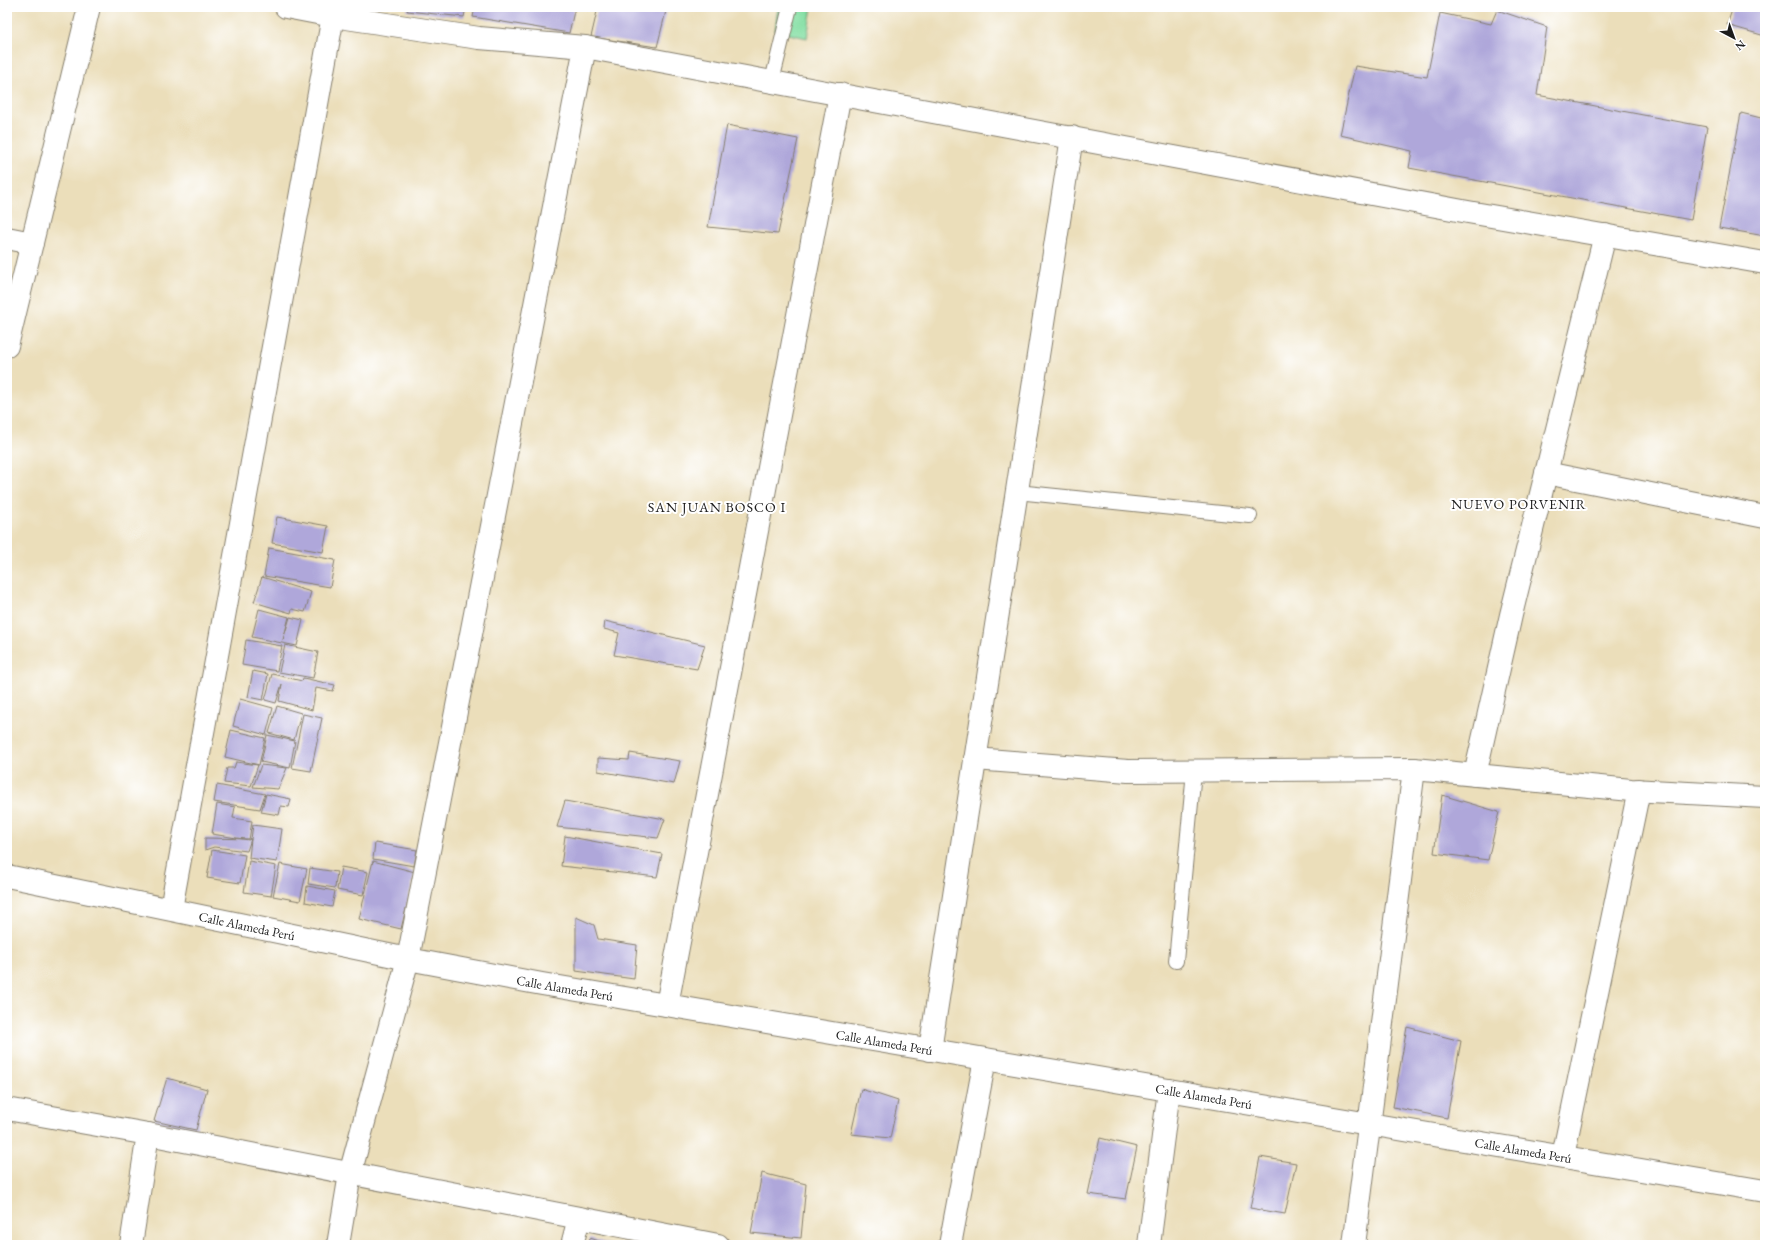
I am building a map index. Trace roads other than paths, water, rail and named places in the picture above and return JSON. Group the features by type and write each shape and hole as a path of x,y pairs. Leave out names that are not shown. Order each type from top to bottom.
{"street":[{"path":"7,346 89,7"},
{"path":"286,7 333,16 480,38 585,47 1468,212 1765,263"},
{"path":"171,909 333,16"},
{"path":"338,1245 350,1174 408,959 585,47"},
{"path":"667,1005 840,94"},
{"path":"930,1050 1072,137"},
{"path":"1475,775 1511,615 1605,235"},
{"path":"7,238 32,243"},
{"path":"1546,473 1765,517"},
{"path":"975,759 1128,771 1414,769 1639,790 1765,797"},
{"path":"1354,1245 1414,769"},
{"path":"1563,1156 1639,790"},
{"name":"Calle Alameda Perú","path":"7,876 408,959 930,1050 1765,1191"},
{"path":"950,1245 985,1059"},
{"path":"1149,1245 1169,1090"},
{"path":"7,1109 148,1134 718,1245"},
{"path":"131,1245 148,1134"},
{"path":"572,1245 578,1218"}],"lane":[{"path":"772,81 790,7"},
{"path":"1017,492 1250,516"},
{"path":"1176,961 1194,771"}],"district":[{"name":"NUEVO PORVENIR","path":"1519,504"},
{"name":"SAN JUAN BOSCO I","path":"717,507"}]}
